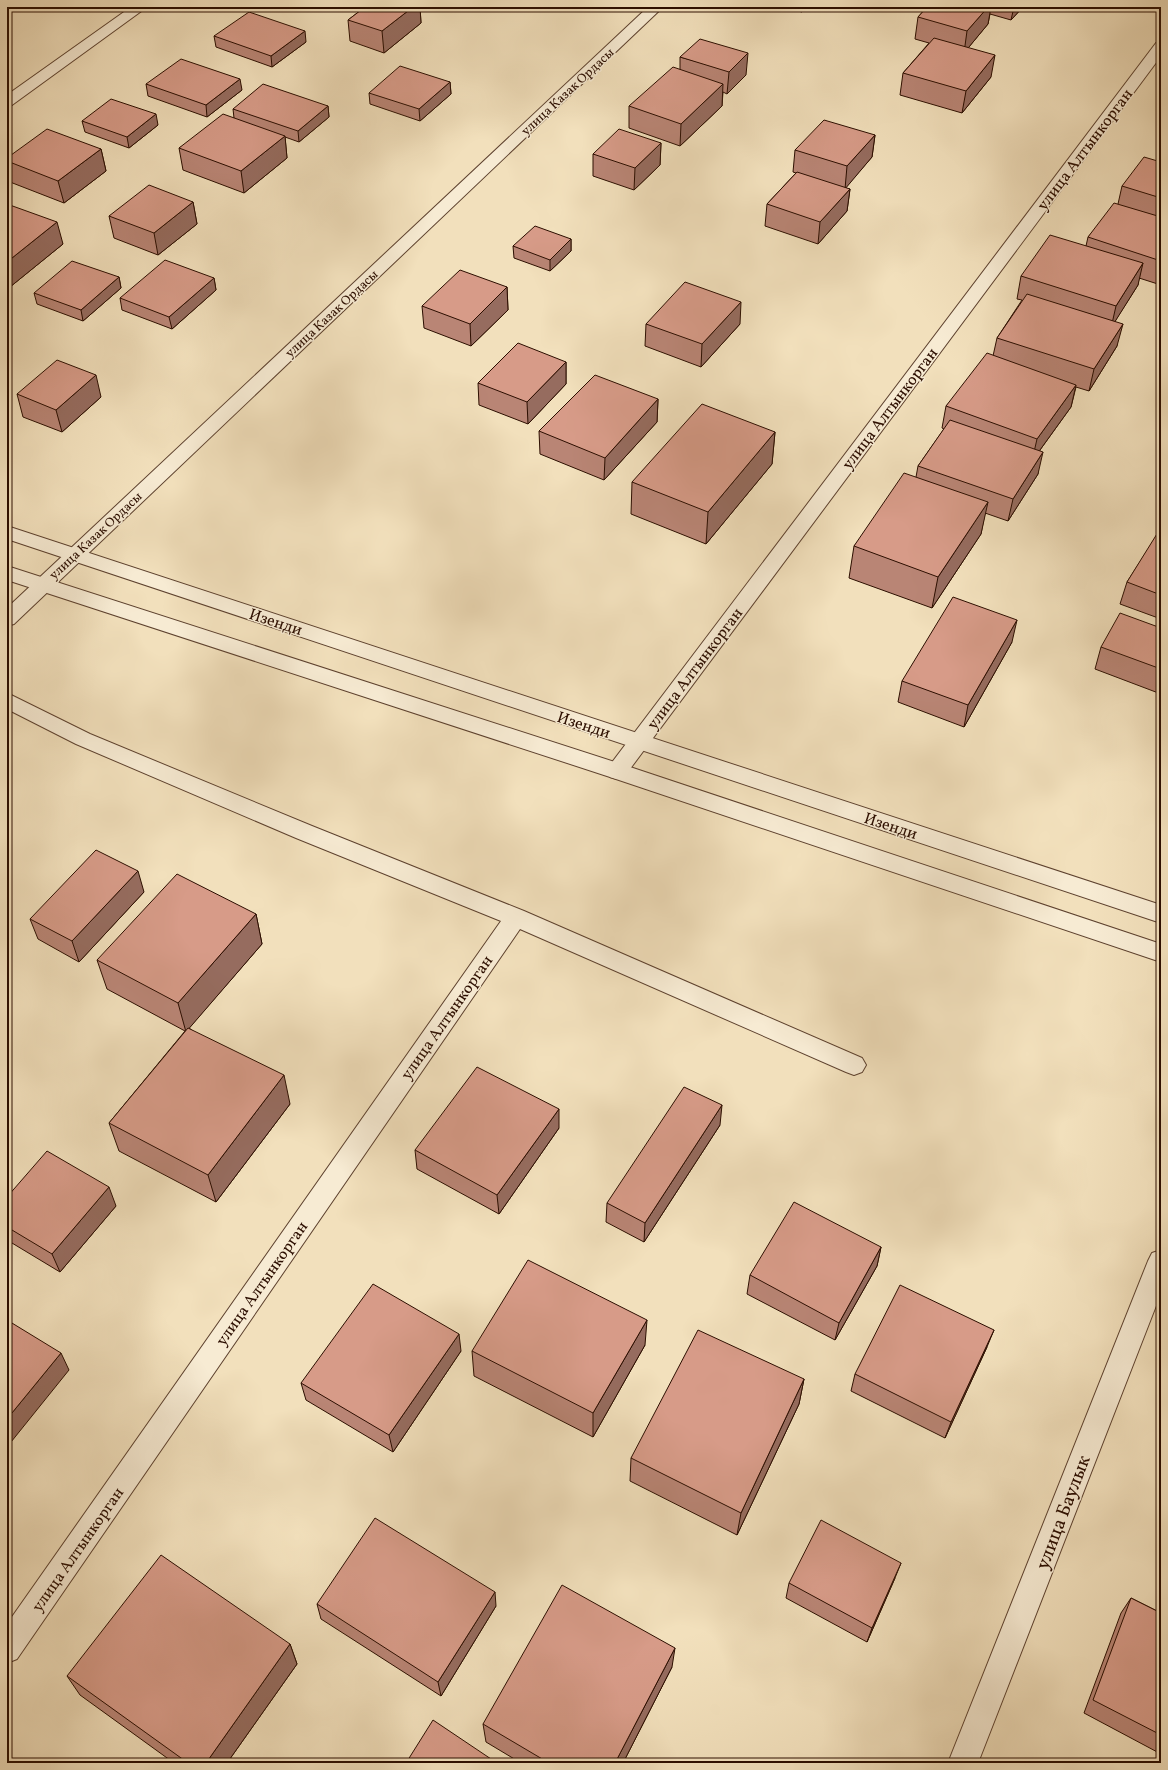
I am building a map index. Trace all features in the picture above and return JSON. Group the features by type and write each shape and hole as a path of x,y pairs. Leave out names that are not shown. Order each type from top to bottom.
{"street":[{"path":"7,102 140,7"},
{"name":"улица Казак Ордасы","path":"7,619 656,7"},
{"name":"улица Алтынкорган","path":"617,771 1161,46"},
{"name":"Изенди","path":"7,532 1161,914"},
{"path":"7,573 617,771 1161,954"},
{"path":"7,700 83,739 304,832 516,917 854,1065"},
{"name":"улица Алтынкорган","path":"7,1649 516,917"},
{"name":"улица Баулык","path":"963,1763 1161,1261"}],"building":[{"path":"365,7 413,7 382,31 348,20"},
{"path":"927,7 988,7 967,31 918,17"},
{"path":"249,12 305,31 271,56 214,36"},
{"path":"934,38 995,55 966,91 903,73"},
{"path":"700,39 748,53 729,72 680,57"},
{"path":"181,59 240,79 206,105 146,84"},
{"path":"400,66 450,82 419,109 369,93"},
{"path":"673,67 723,84 681,124 629,106"},
{"path":"263,84 328,106 298,131 233,109"},
{"path":"111,99 156,114 127,137 82,121"},
{"path":"223,114 285,136 241,171 179,148"},
{"path":"824,120 875,135 847,166 795,150"},
{"path":"47,129 101,149 58,181 7,161 7,158"},
{"path":"619,129 661,143 635,168 593,154"},
{"path":"1144,157 1161,162 1161,198 1122,186"},
{"path":"797,172 850,189 820,222 767,204"},
{"path":"149,185 193,202 154,233 109,216"},
{"path":"1114,203 1161,217 1161,261 1088,237"},
{"path":"7,204 57,222 7,262"},
{"path":"535,226 571,239 550,260 513,246"},
{"path":"1050,235 1143,263 1116,306 1021,276"},
{"path":"165,260 214,278 169,317 120,298"},
{"path":"72,261 119,277 81,310 34,293"},
{"path":"460,270 507,287 470,324 422,306"},
{"path":"685,282 741,302 702,344 646,324"},
{"path":"1027,294 1123,324 1094,369 997,338"},
{"path":"518,343 566,362 527,402 478,383"},
{"path":"987,353 1076,385 1037,439 946,406"},
{"path":"57,360 96,375 56,410 17,394"},
{"path":"595,375 658,399 605,458 539,431"},
{"path":"702,404 775,432 708,512 632,482"},
{"path":"950,420 1043,452 1013,499 918,466"},
{"path":"904,473 988,502 938,577 854,546"},
{"path":"1161,529 1161,595 1127,582"},
{"path":"953,597 1017,620 968,705 902,681"},
{"path":"1120,613 1161,628 1161,669 1101,647"},
{"path":"96,850 138,871 72,941 30,919"},
{"path":"177,874 256,914 178,1003 97,960"},
{"path":"188,1028 284,1075 208,1175 109,1123"},
{"path":"477,1067 559,1109 497,1195 415,1150"},
{"path":"684,1087 722,1105 645,1223 607,1203"},
{"path":"47,1151 109,1187 52,1254 7,1227 7,1197"},
{"path":"794,1202 881,1247 839,1323 750,1275"},
{"path":"528,1260 647,1320 593,1413 472,1351"},
{"path":"373,1284 459,1334 389,1435 301,1383"},
{"path":"900,1285 994,1330 951,1422 855,1374"},
{"path":"7,1320 61,1353 7,1419"},
{"path":"698,1330 804,1379 741,1513 631,1458"},
{"path":"375,1518 495,1592 438,1682 317,1604"},
{"path":"821,1520 901,1563 872,1628 789,1583"},
{"path":"161,1555 290,1644 206,1763 188,1763 67,1676"},
{"path":"562,1585 675,1648 615,1763 549,1763 483,1724"},
{"path":"1131,1598 1161,1613 1161,1735 1093,1700"},
{"path":"433,1720 497,1763 406,1763"}]}
